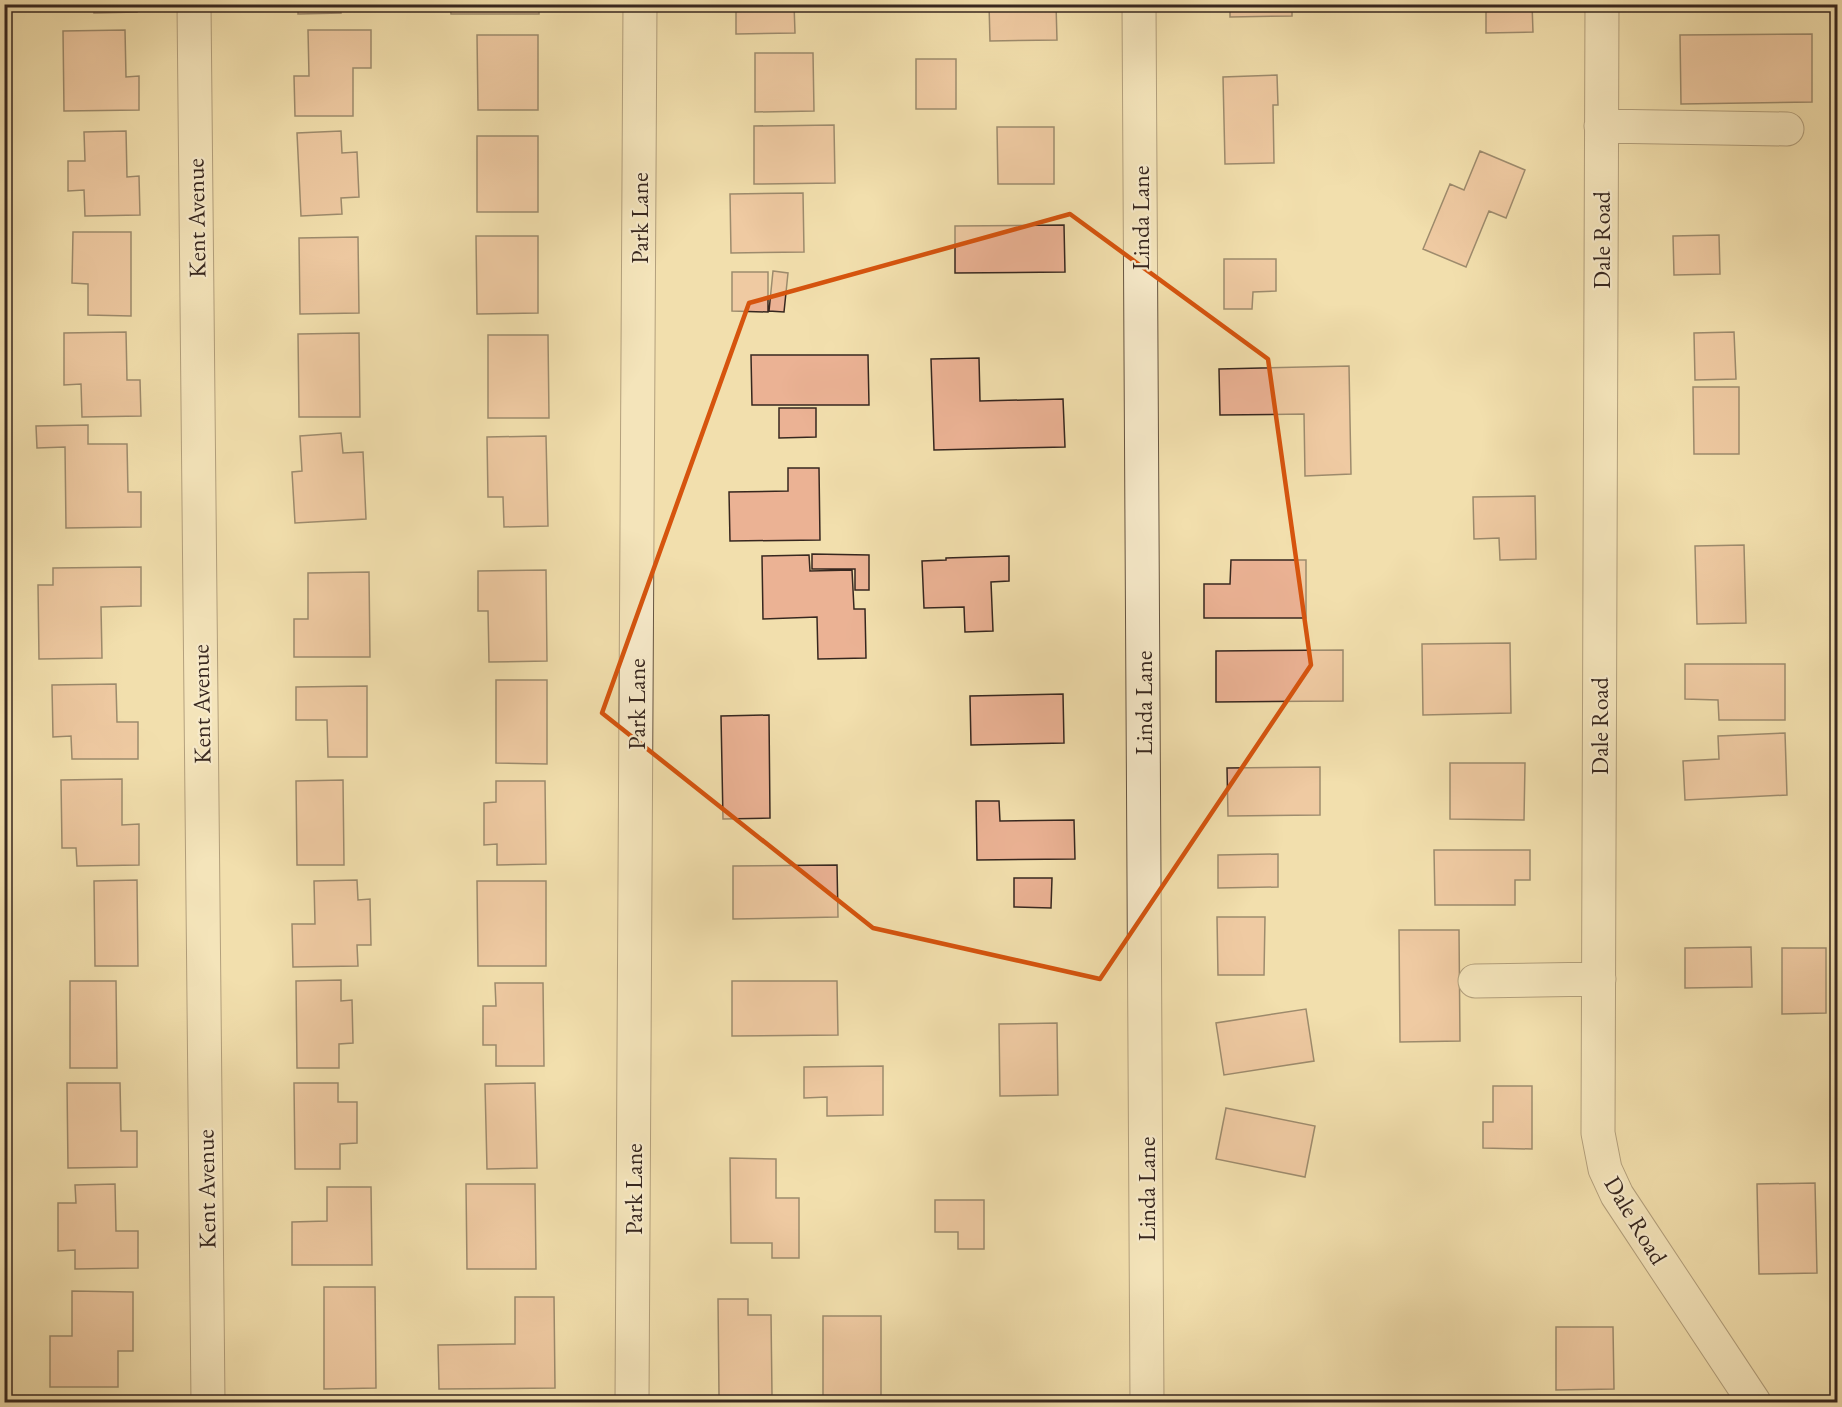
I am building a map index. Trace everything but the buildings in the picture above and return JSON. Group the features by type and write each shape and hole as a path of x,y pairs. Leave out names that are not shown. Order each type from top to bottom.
{"street":[{"name":"Kent Avenue","path":"194,4 208,1402"},
{"name":"Park Lane","path":"632,1402 640,4"},
{"name":"Linda Lane","path":"1139,4 1147,1402"},
{"name":"Dale Road","path":"1602,4 1598,1133 1605,1169 1617,1195 1754,1402"},
{"path":"1601,126 1787,129"},
{"path":"1475,981 1599,978"}],"highlighted area":[{"path":"1070,214 1268,359 1311,665 1100,979 873,928 602,713 749,303"}]}
